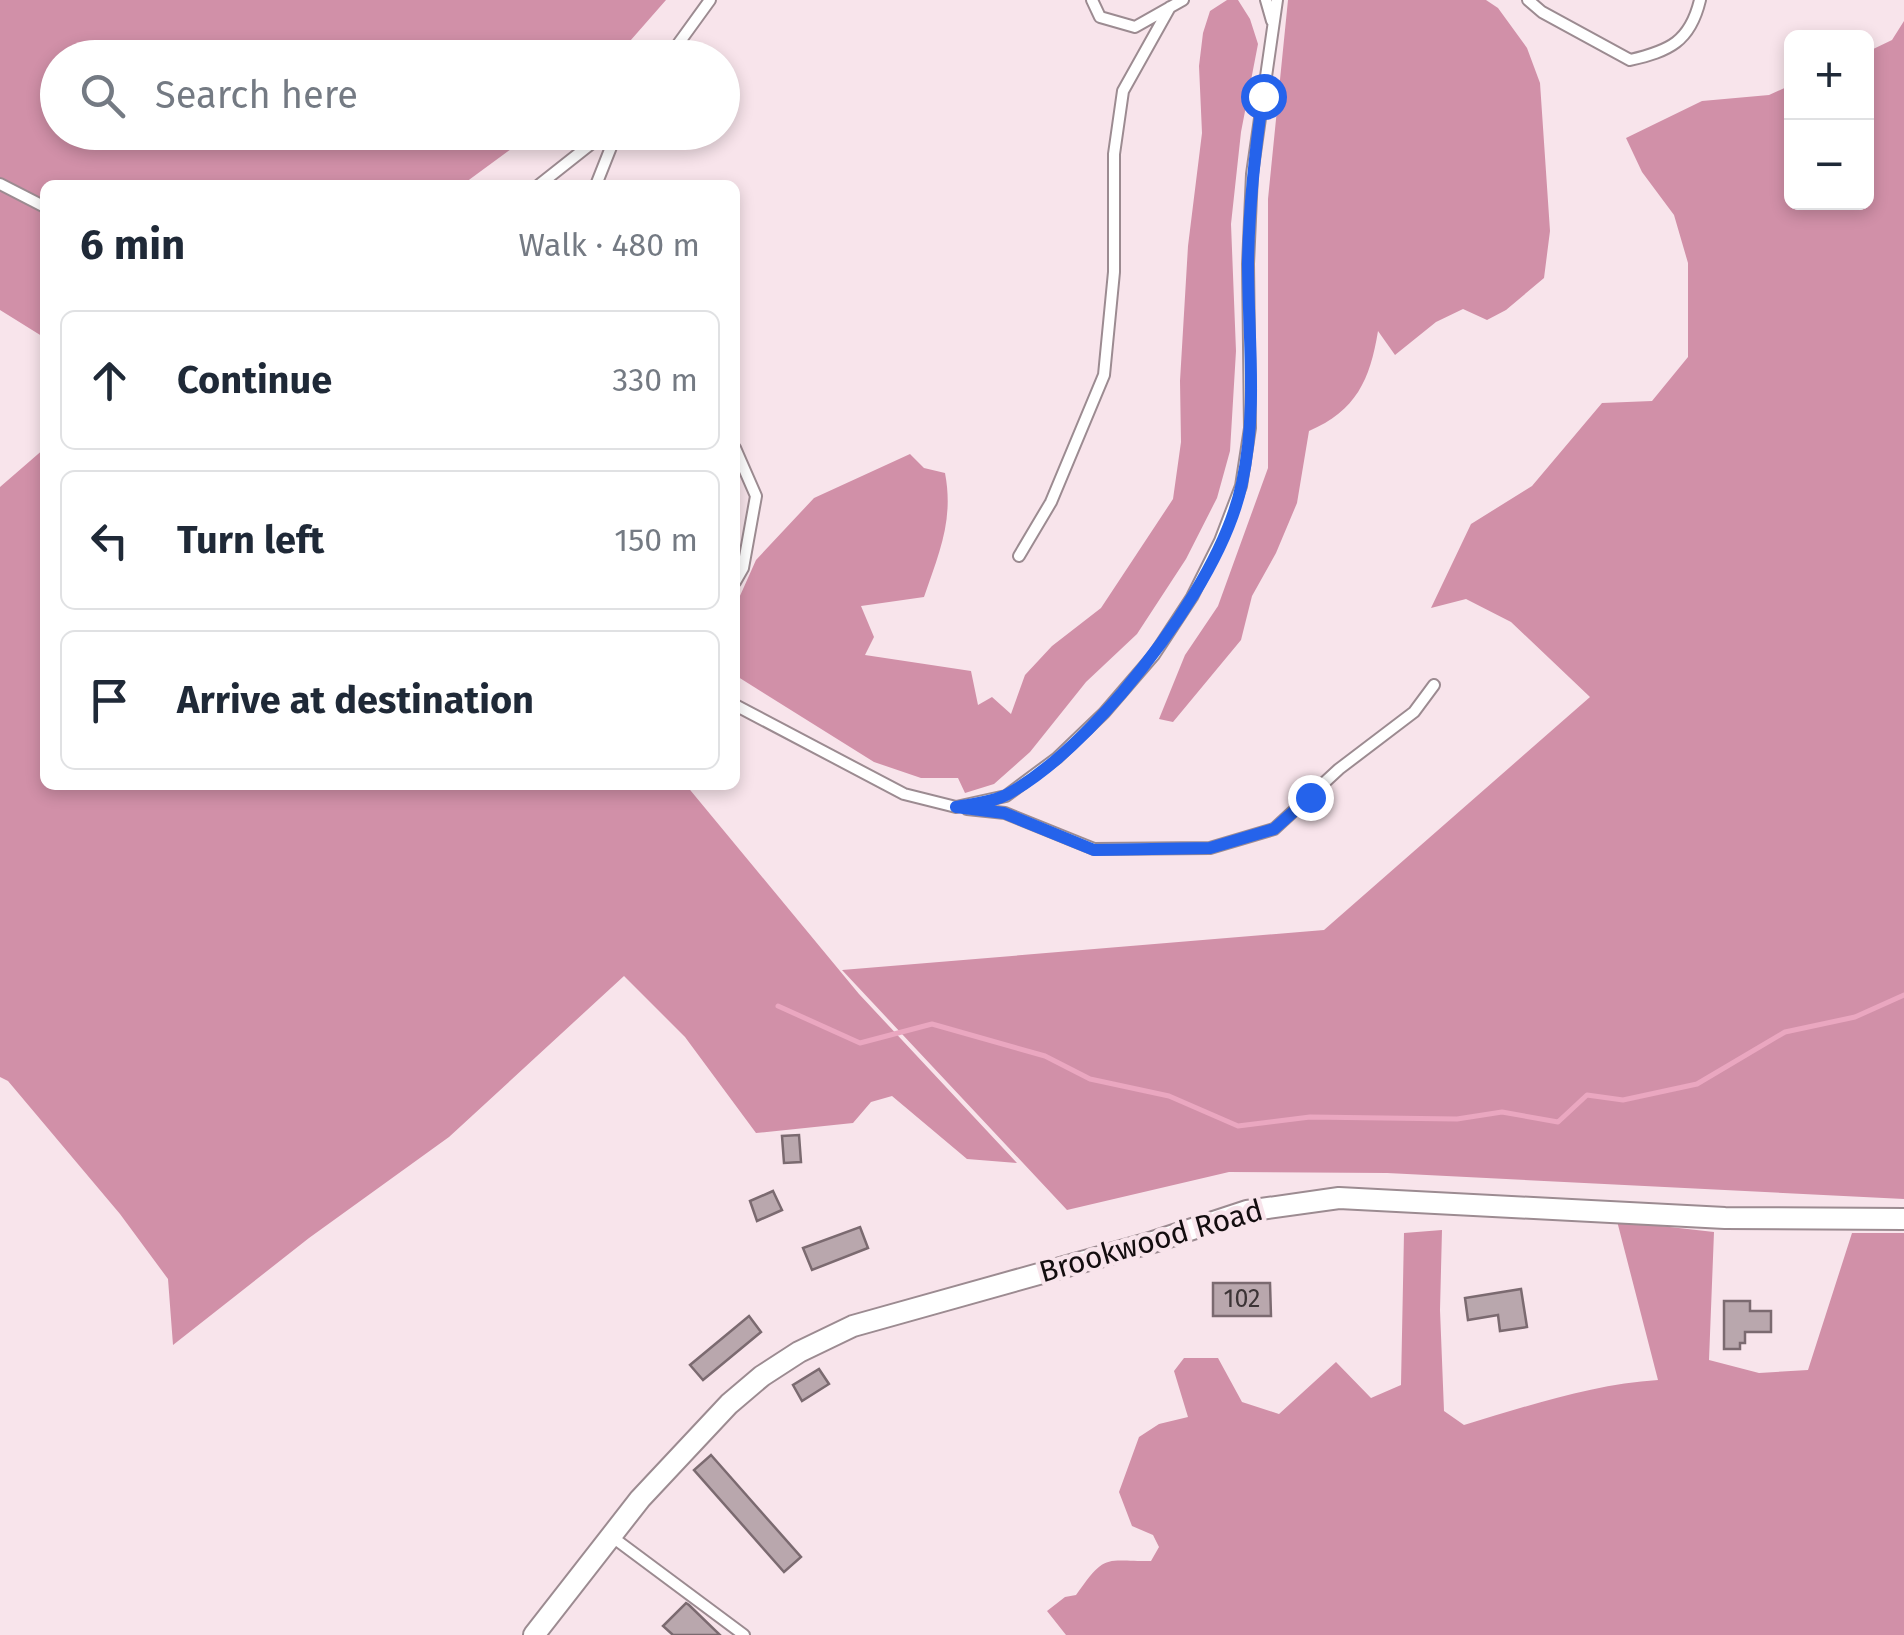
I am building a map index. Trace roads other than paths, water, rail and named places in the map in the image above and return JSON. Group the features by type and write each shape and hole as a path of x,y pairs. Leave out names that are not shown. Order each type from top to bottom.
{"street":[{"name":"Brookwood Road","path":"534,1635 640,1499 729,1404 799,1352 852,1326 1153,1242 1247,1211 1339,1198 1726,1218 1904,1218"}],"lane":[{"path":"681,40 710,0"},
{"path":"1092,0 1100,17 1135,27 1183,0"},
{"path":"1266,0 1272,22"},
{"path":"956,807 1006,796 1056,758 1104,713 1154,655 1192,598 1242,486 1250,428 1248,264 1252,174 1277,0"},
{"path":"1528,0 1542,12 1630,60 1666,51 1694,23 1700,0"},
{"path":"1019,556 1051,502 1104,375 1114,272 1114,154 1123,92 1170,6"},
{"path":"545,180 583,150"},
{"path":"598,180 611,150"},
{"path":"0,184 40,204"},
{"path":"740,459 756,496 740,573"},
{"path":"740,709 904,794 956,807 1004,813 1094,850 1210,848 1274,829 1339,769 1414,712 1434,685"},
{"path":"612,1536 744,1635"}],"waterway":[{"path":"778,1006 860,1043 932,1024 1045,1056 1090,1079 1169,1096 1238,1126 1310,1117 1457,1119 1502,1112 1558,1122 1587,1095 1623,1100 1697,1084 1785,1032 1855,1017 1904,995"}]}
